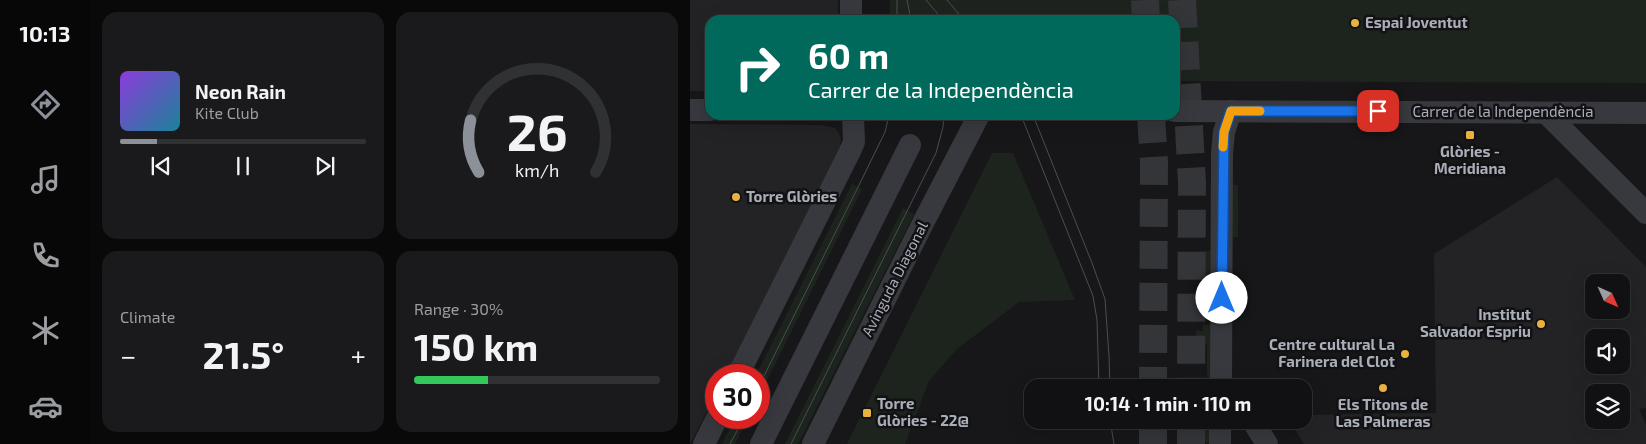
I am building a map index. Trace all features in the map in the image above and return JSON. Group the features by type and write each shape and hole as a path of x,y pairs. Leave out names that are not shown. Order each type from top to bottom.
{"street":[{"path":"851,0 851,15"},
{"path":"690,110 705,110"},
{"name":"Carrer de la Independència","path":"1180,111 1646,113"},
{"path":"1225,379 1222,153 1224,132 1231,111"},
{"path":"1546,112 1646,213"},
{"path":"744,364 851,149 854,142 853,120"},
{"name":"Avinguda Diagonal","path":"813,444 976,120"},
{"path":"761,444 910,145"},
{"path":"704,444 712,429"},
{"path":"1220,429 1220,444"},
{"path":"1258,429 1267,444"}],"shaded area":[{"path":"690,0 838,0 838,15 705,15 705,91 690,91"},
{"path":"890,0 1646,0 1646,83 1180,81 1180,15 890,15"},
{"path":"690,124 821,125 835,128 841,139 840,146 731,364 705,364 705,415 690,444"},
{"path":"992,153 1013,153 1075,300 1019,302 957,349 929,381 905,444 847,444"},
{"name":"Institut Salvador Espriu","path":"1557,177 1646,267 1646,408 1639,409 1646,425 1646,444 1304,444 1295,429 1312,429 1312,415 1436,413 1434,254"},
{"path":"852,184 862,189 770,375 770,364 762,364"},
{"path":"1229,185 1238,185 1238,237 1229,237"},
{"path":"903,208 914,214 798,444 785,444"},
{"path":"1204,251 1213,251 1213,303 1204,303"},
{"path":"1213,324 1213,379 1207,379 1207,344 1196,343 1196,331 1203,331 1203,325"},
{"path":"730,429 742,429 735,444 722,444"},
{"path":"1196,429 1214,429 1214,443 1203,443 1203,436 1197,436"}],"tunnel":[{"path":"1145,0 1146,15"},
{"path":"1182,0 1192,183 1191,379"},
{"path":"1151,120 1154,162 1153,379"},
{"path":"1153,429 1153,444"},
{"path":"1191,429 1191,444"}],"tram line":[{"path":"897,0 897,15"},
{"path":"907,0 910,15"},
{"path":"926,0 939,15"},
{"path":"947,0 960,15"},
{"path":"770,364 885,132 888,120"},
{"path":"791,444 936,153 944,120"},
{"path":"1023,120 1093,296 1097,320 1099,379"},
{"path":"1035,120 1105,299 1110,379"},
{"path":"730,444 738,429"},
{"path":"1112,429 1114,444"}],"slow traffic":[{"path":"1223,147 1224,132 1231,111 1260,111"}],"place":[{"name":"Espai Joventut","path":"1355,23"},
{"name":"Glòries - Meridiana","path":"1470,135"},
{"name":"Torre Glòries","path":"736,197"},
{"name":"Institut Salvador Espriu","path":"1541,324"},
{"name":"Centre cultural La Farinera del Clot","path":"1405,354"},
{"name":"Els Titons de Las Palmeras","path":"1383,388"},
{"name":"Torre Glòries - 22@","path":"867,413"}],"route":[{"path":"1222,298 1222,171 1224,132 1231,111 1378,111"}]}
